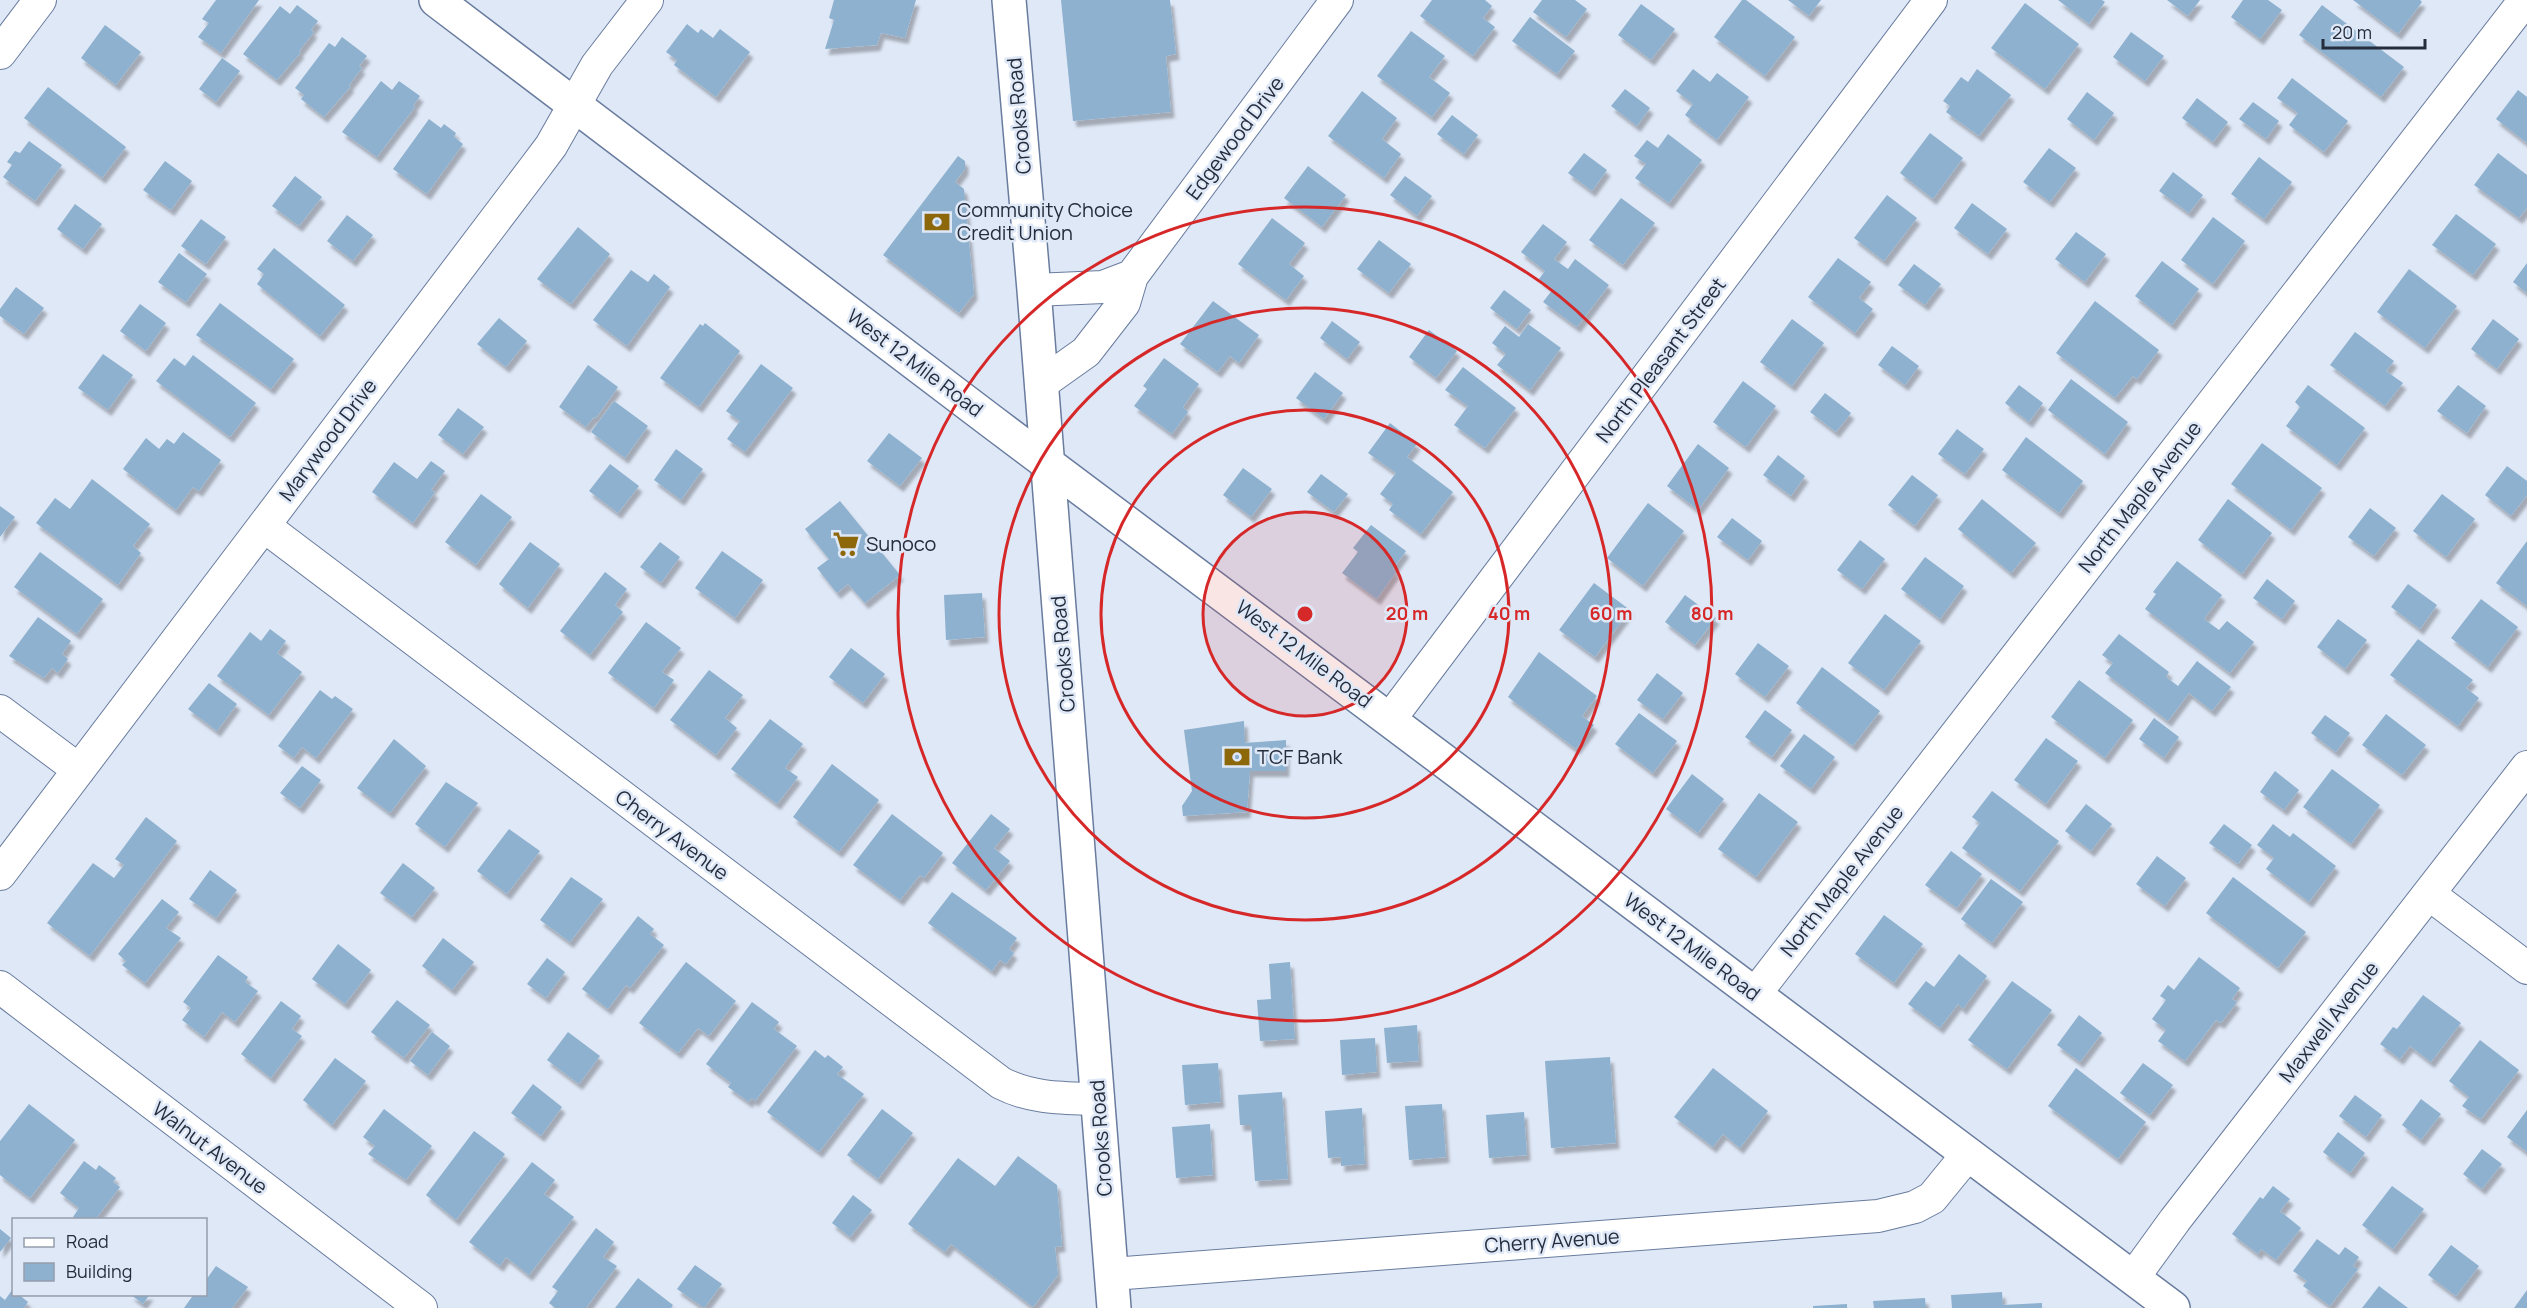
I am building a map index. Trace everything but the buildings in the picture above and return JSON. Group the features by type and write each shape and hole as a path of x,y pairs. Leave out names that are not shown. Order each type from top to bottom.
{"main road":[{"name":"West 12 Mile Road","path":"436,0 1047,463 2173,1308"},
{"name":"Crooks Road","path":"1009,0 1114,1308"}],"street":[{"path":"0,53 40,0"},
{"name":"Marywood Drive","path":"0,874 551,146 597,65 647,0"},
{"name":"Edgewood Drive","path":"1041,384 1086,352 1124,303 1132,276 1337,0"},
{"name":"North Pleasant Street","path":"1390,719 1931,0"},
{"name":"North Maple Avenue","path":"1755,994 2525,0"},
{"path":"1034,290 1103,287 1132,276"},
{"name":"Cherry Avenue","path":"264,526 1001,1083 1017,1092 1039,1097 1098,1100"},
{"path":"0,711 79,770"},
{"name":"Maxwell Avenue","path":"2133,1278 2182,1211 2527,767"},
{"path":"2429,894 2527,968"},
{"name":"Walnut Avenue","path":"0,987 421,1308"},
{"name":"Cherry Avenue","path":"1112,1274 1878,1216 1915,1207 1932,1198 1968,1154"}],"place":[{"name":"Community Choice Credit Union","path":"937,222"},
{"name":"Sunoco","path":"846,544"},
{"name":"TCF Bank","path":"1237,757"}]}
